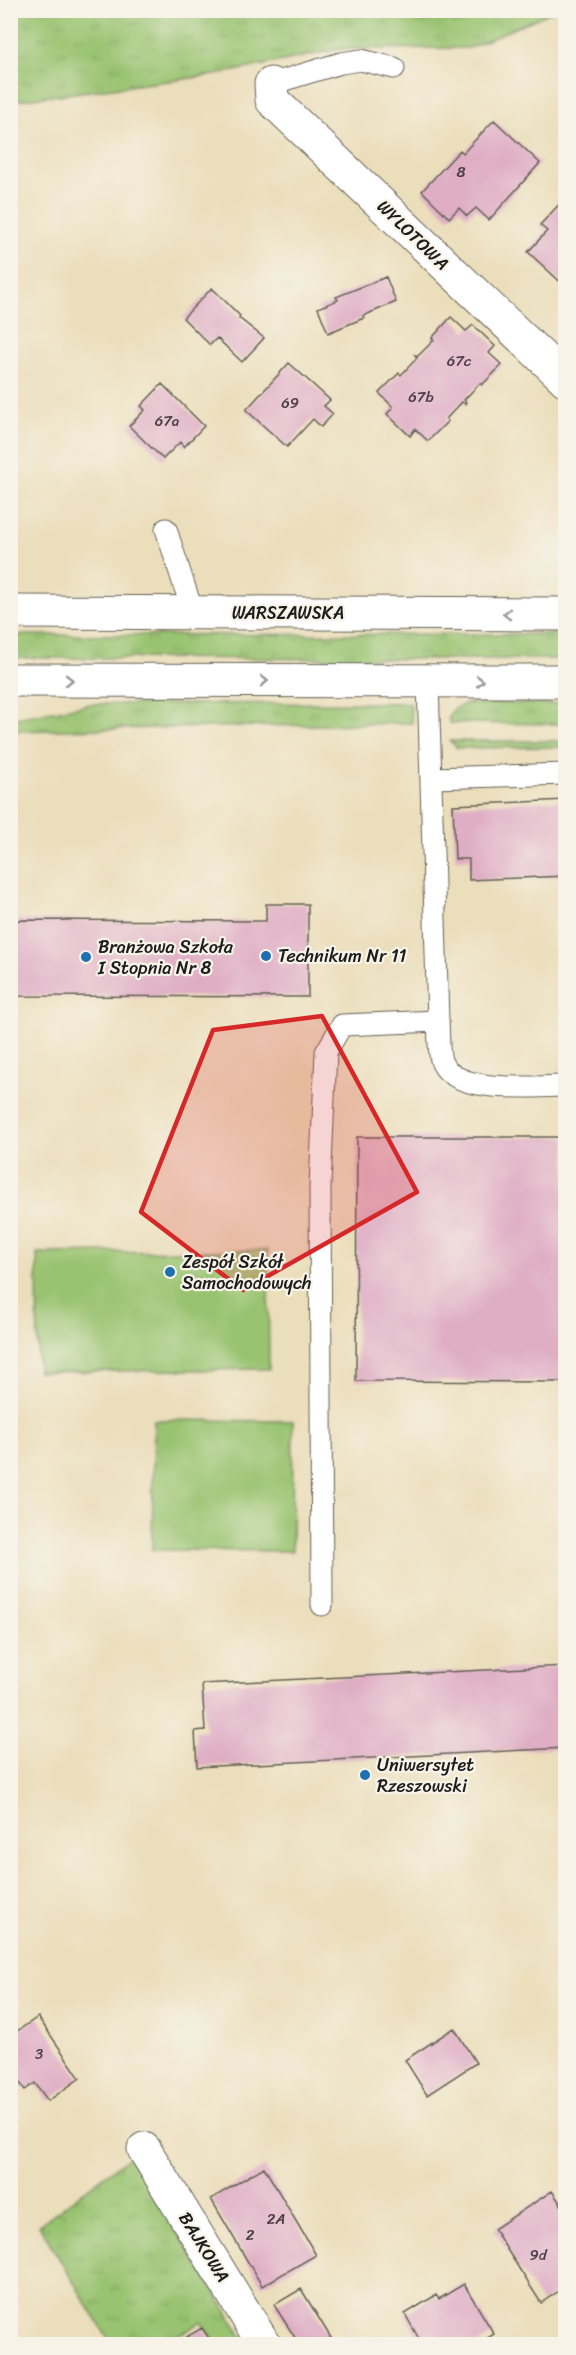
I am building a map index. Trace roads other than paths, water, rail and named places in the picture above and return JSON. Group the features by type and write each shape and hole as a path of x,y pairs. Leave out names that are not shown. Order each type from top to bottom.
{"main road":[{"name":"WYLOTOWA","path":"271,84 272,100 566,380"},
{"path":"10,591 119,612"},
{"name":"WARSZAWSKA","path":"10,612 566,614"},
{"path":"10,680 566,681"},
{"name":"BAJKOWA","path":"144,2150 264,2344"}],"lane":[{"path":"271,84 341,63 361,60 394,69"},
{"path":"166,529 193,613"},
{"path":"428,681 438,1022 442,1063 452,1075 465,1082 480,1085 566,1086"},
{"path":"432,778 566,774"},
{"path":"322,1605 320,1187 326,1052 342,1025 438,1022"}],"place":[{"name":"Technikum Nr 11","path":"266,956"},
{"name":"Branżowa Szkoła I Stopnia Nr 8","path":"86,957"},
{"name":"Zespół Szkół Samochodowych","path":"170,1272"},
{"name":"Uniwersytet Rzeszowski","path":"365,1775"}]}
